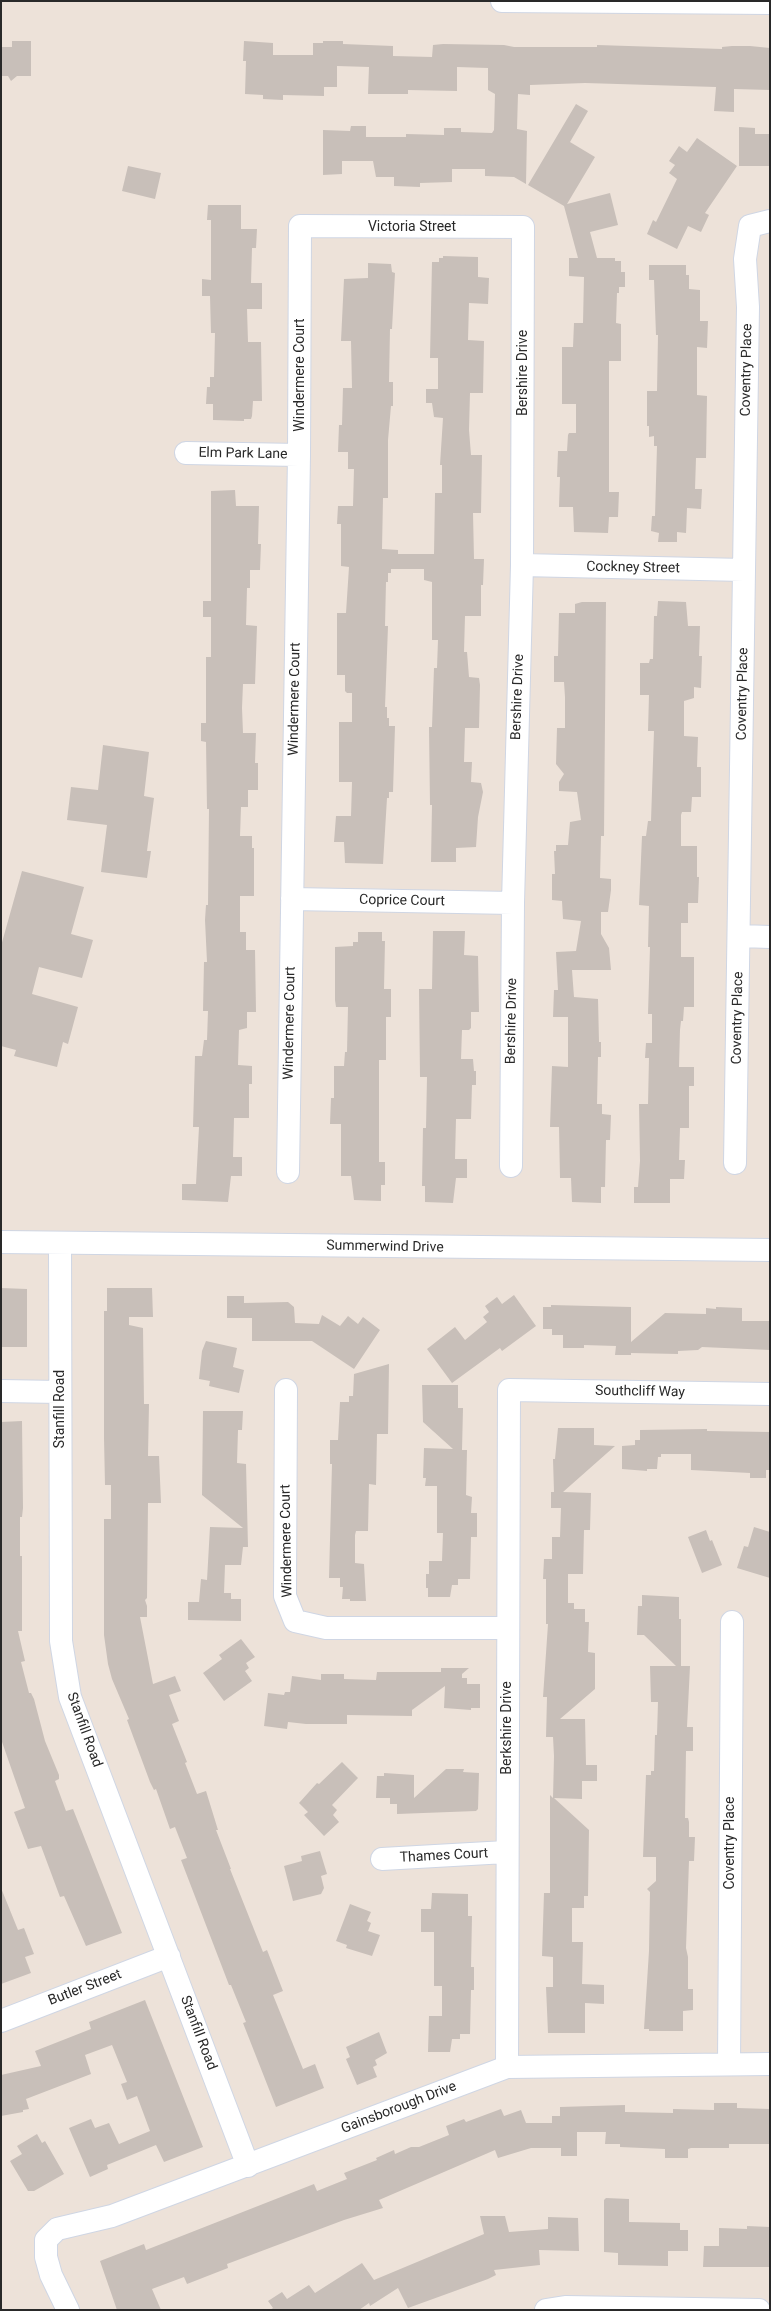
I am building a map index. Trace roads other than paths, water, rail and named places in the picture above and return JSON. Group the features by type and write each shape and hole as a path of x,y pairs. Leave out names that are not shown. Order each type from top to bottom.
{"street":[{"path":"502,1 770,3"},
{"name":"Coventry Place","path":"735,1163 740,936 748,307 745,260 760,224"},
{"name":"Victoria Street","path":"300,226 523,228"},
{"name":"Windermere Court","path":"288,1172 299,455 300,226"},
{"name":"Bershire Drive","path":"510,1166 513,903 522,566 523,228"},
{"name":"Elm Park Lane","path":"186,453 299,455"},
{"name":"Cockney Street","path":"522,566 744,570"},
{"name":"Coprice Court","path":"292,899 513,903"},
{"path":"740,936 770,937"},
{"name":"Summerwind Drive","path":"1,1242 770,1250"},
{"name":"Stanfill Road","path":"60,1243 61,1641 70,1697 248,2166"},
{"name":"Windermere Court","path":"286,1390 285,1596 295,1621 326,1628 507,1628"},
{"name":"Southcliff Way","path":"509,1390 770,1394"},
{"name":"Berkshire Drive","path":"506,2067 509,1390"},
{"path":"1,1391 60,1392"},
{"name":"Coventry Place","path":"729,2064 732,1622"},
{"name":"Thames Court","path":"382,1859 506,1852"},
{"name":"Butler Street","path":"1,2021 169,1956"},
{"name":"Gainsborough Drive","path":"68,2310 51,2275 46,2257 46,2240 57,2229 112,2216 248,2166 506,2067 770,2064"},
{"path":"546,2310 564,2307 759,2310"}]}
